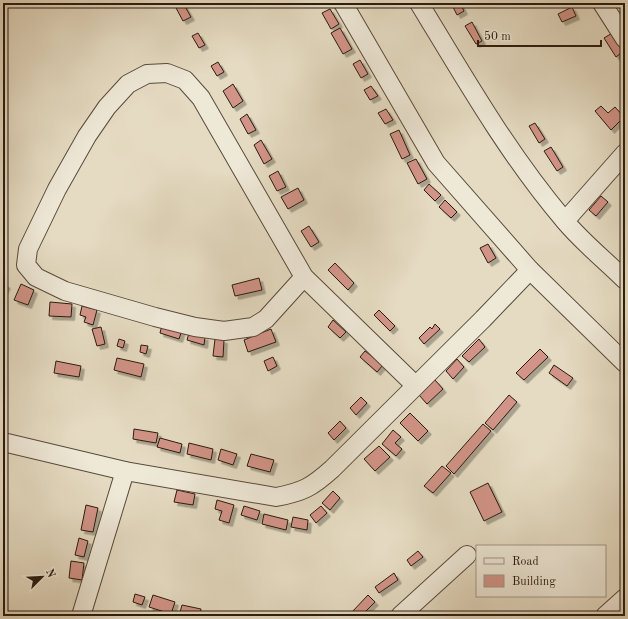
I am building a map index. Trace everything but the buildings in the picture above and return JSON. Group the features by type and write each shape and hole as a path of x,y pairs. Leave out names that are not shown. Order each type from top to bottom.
{"street":[{"path":"343,3 436,163 530,270 625,363"},
{"path":"419,3 484,109 565,221 625,280"},
{"path":"602,3 625,39"},
{"path":"304,278 266,319 253,326 224,331 195,327 66,291 36,277 26,265 28,249 43,218 87,136 107,108 128,84 147,74 167,73 185,80 201,98 304,278 415,386"},
{"path":"565,221 625,153"},
{"path":"3,442 125,471 276,497 298,493 316,483 332,469 483,319 530,270"},
{"path":"81,616 125,471"},
{"path":"400,616 467,555"},
{"path":"605,616 625,598"}]}
